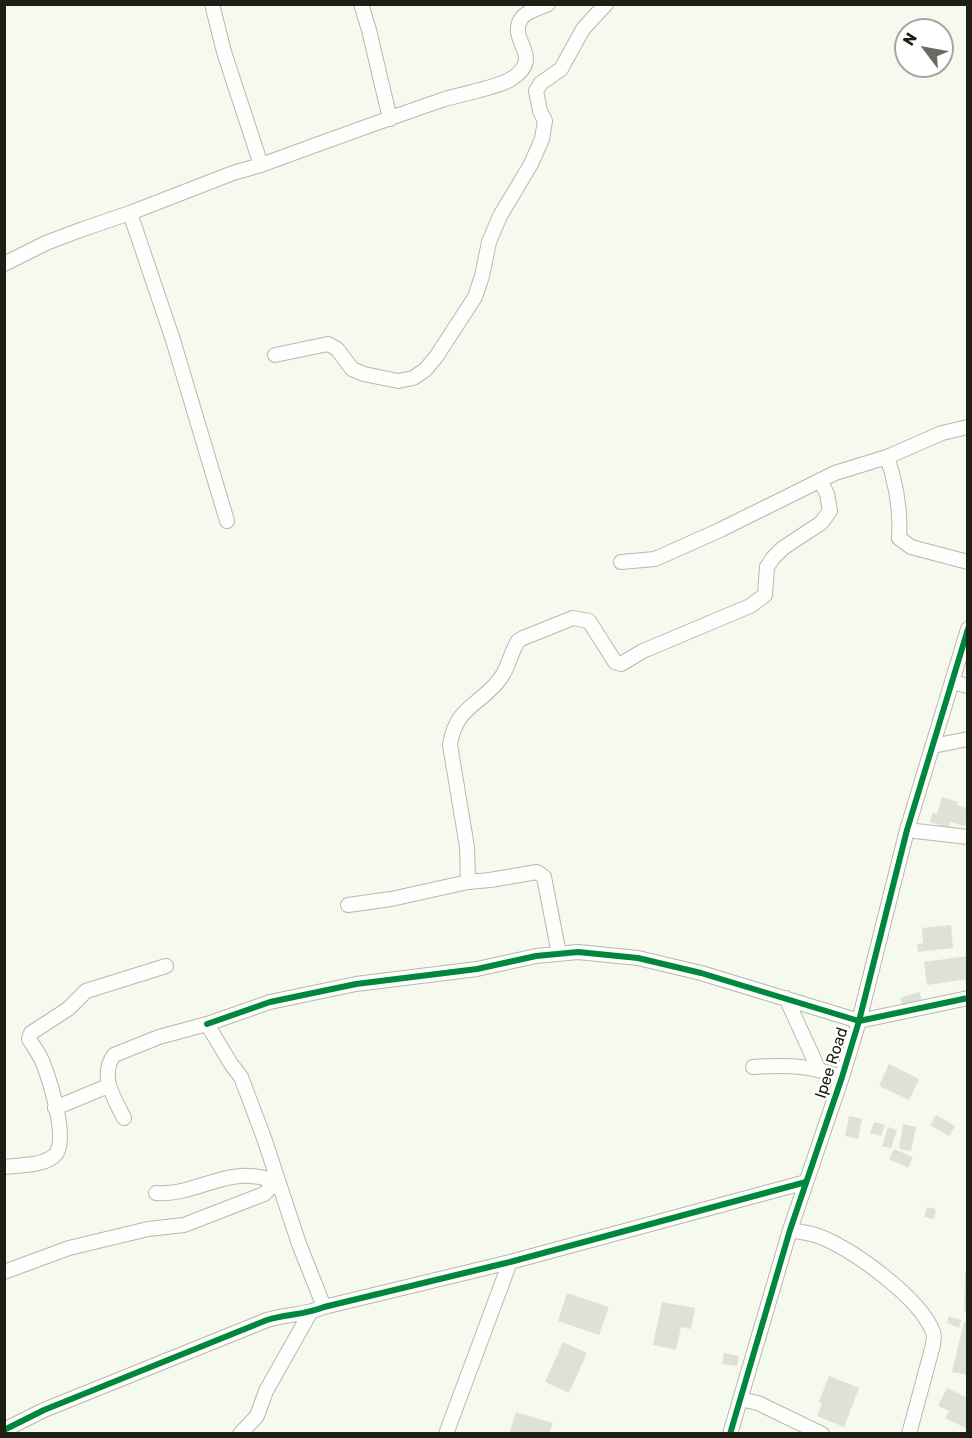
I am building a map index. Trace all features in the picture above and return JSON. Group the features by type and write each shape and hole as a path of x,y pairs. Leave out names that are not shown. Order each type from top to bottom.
{"street":[{"path":"212,4 224,52 261,165"},
{"path":"361,4 390,119"},
{"path":"4,264 46,243 233,172 261,165 445,99 509,81 524,69 527,57 517,31 520,20 530,12 549,4"},
{"path":"275,355 328,344 337,349 351,369 364,374 398,381 413,378 425,370 475,297 489,242 500,216 531,164 542,139 545,122 536,91 542,83 561,69 582,29 606,4"},
{"path":"130,213 173,340 227,521"},
{"path":"621,562 655,559 720,530 835,473 887,457 942,433 968,427"},
{"path":"887,457 895,481 900,522 899,538 911,547 968,562"},
{"path":"468,882 467,847 450,745 452,732 462,714 502,676 518,641 573,618 589,621 615,662 621,664 643,651 750,606 765,595 767,567 773,558 783,548 821,523 830,511 827,494 820,480"},
{"name":"Ipee Road","path":"730,1434 790,1230 859,1021 907,830 968,629"},
{"path":"952,682 968,686"},
{"path":"933,746 968,739"},
{"path":"907,830 968,837"},
{"path":"348,905 391,899 468,882 537,872 544,877 559,954"},
{"path":"124,1118 108,1086 107,1072 110,1061 114,1055 159,1037 207,1024 270,1002 356,984 477,969 536,956 578,952 638,958 701,973 859,1021 968,998"},
{"path":"4,1167 43,1162 52,1158 61,1148 61,1136 43,1062 29,1039 31,1033 68,1009 86,991 166,966"},
{"path":"786,998 818,1068"},
{"path":"207,1024 241,1077 258,1122 275,1184 324,1307"},
{"path":"753,1067 786,1065 818,1068 842,1077"},
{"path":"55,1108 108,1086"},
{"path":"156,1193 173,1194 222,1178 239,1175 257,1175 275,1184"},
{"path":"4,1430 44,1410 267,1320 284,1315 310,1313 324,1307 510,1262 806,1182"},
{"path":"4,1272 69,1248 148,1229 184,1225 264,1194 275,1184"},
{"path":"790,1230 821,1237 872,1266 896,1285 929,1324 934,1334 933,1346 909,1434"},
{"path":"446,1434 510,1262"},
{"path":"240,1434 257,1416 266,1391 310,1313"},
{"path":"740,1399 758,1403 822,1434"}],"building":[{"path":"942,797 968,808 965,826 950,822 948,828 930,822 933,812 937,814"},
{"path":"951,925 953,948 918,952 917,944 923,943 922,928"},
{"path":"968,956 968,979 927,985 924,962"},
{"path":"919,992 922,1000 903,1007 900,998"},
{"path":"889,1064 919,1079 909,1100 879,1086"},
{"path":"936,1115 955,1126 949,1136 930,1125"},
{"path":"849,1116 862,1119 858,1139 845,1136"},
{"path":"874,1122 885,1125 881,1136 870,1133"},
{"path":"903,1124 916,1127 911,1151 899,1149"},
{"path":"888,1127 897,1130 891,1148 882,1146"},
{"path":"894,1149 913,1157 908,1168 889,1159"},
{"path":"927,1207 936,1209 934,1219 924,1217"},
{"path":"965,1272 968,1272 968,1311 964,1311"},
{"path":"567,1293 609,1307 599,1335 558,1321"},
{"path":"662,1302 695,1308 691,1329 681,1327 676,1350 653,1345"},
{"path":"949,1316 961,1320 959,1328 947,1323"},
{"path":"964,1322 968,1323 968,1375 952,1372"},
{"path":"563,1342 587,1353 569,1393 545,1382"},
{"path":"724,1353 739,1356 737,1366 722,1364"},
{"path":"829,1376 859,1388 844,1427 817,1416 822,1404 819,1402"},
{"path":"947,1388 968,1398 968,1429 945,1418 949,1411 938,1406"},
{"path":"516,1412 553,1423 549,1434 509,1434"}],"cycle path":[{"path":"730,1434 790,1230 859,1021 907,830 968,629"},
{"path":"207,1024 270,1002 356,984 477,969 536,956 578,952 638,958 701,973 859,1021 968,998"},
{"path":"4,1430 44,1410 267,1320 310,1312 510,1262 806,1182"}]}
